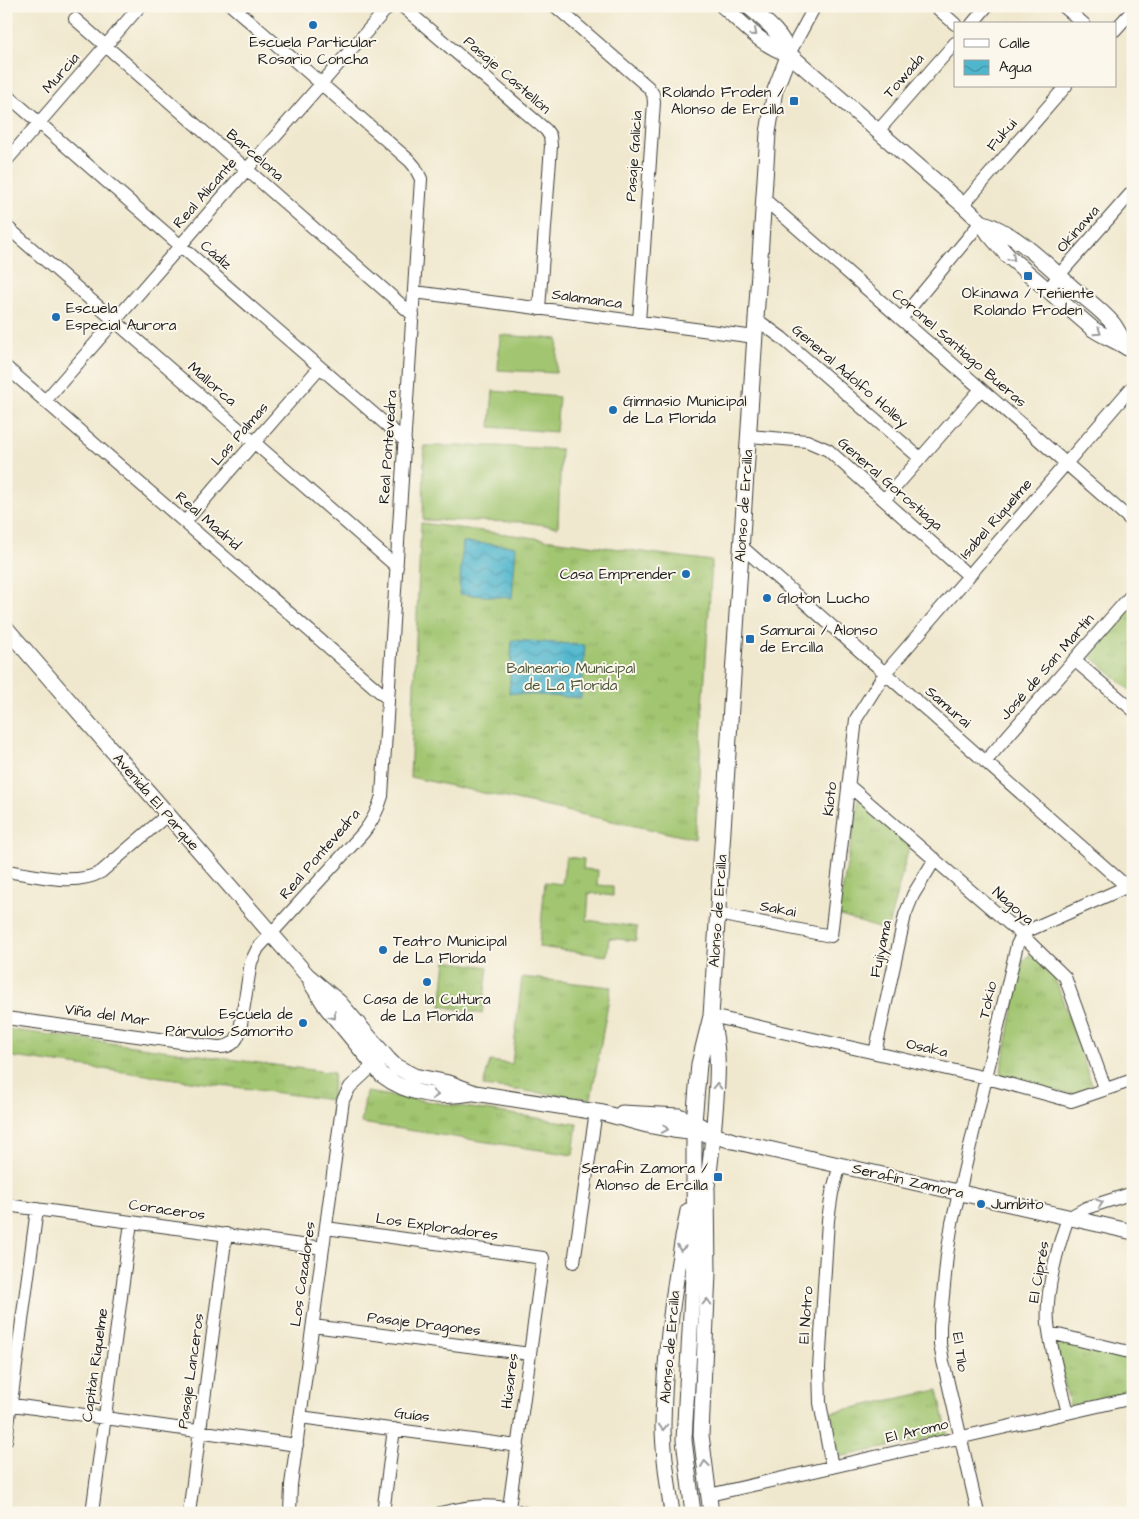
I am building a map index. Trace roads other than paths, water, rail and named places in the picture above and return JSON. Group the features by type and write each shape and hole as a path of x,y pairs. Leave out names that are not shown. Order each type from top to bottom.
{"street":[{"name":"Murcia","path":"6,160 140,6"},
{"name":"Real Pontevedra","path":"232,6 410,161 419,173 422,186 382,796 376,815 363,833 271,933"},
{"name":"Real Alicante","path":"45,401 390,6"},
{"name":"Pasaje Castellón","path":"402,6 546,130 550,136 551,146 538,308"},
{"name":"Pasaje Galicia","path":"554,6 648,86 653,94 639,322"},
{"path":"723,6 764,42 776,50 789,54 963,205 981,222 1007,255 1093,329 1129,349"},
{"path":"748,6 783,40 789,54"},
{"name":"Alonso de Ercilla","path":"711,1513 702,1435 708,1273 694,1127 700,1064 711,1016 771,105 789,54 815,6"},
{"path":"935,6 954,23"},
{"path":"974,22 987,6"},
{"path":"1063,6 1082,22"},
{"path":"1116,29 1133,10"},
{"name":"Barcelona","path":"75,19 413,315"},
{"name":"Towada","path":"878,131 954,43"},
{"name":"Fukui","path":"963,205 1064,88"},
{"name":"Cádiz","path":"6,94 405,441"},
{"name":"Okinawa","path":"1048,290 1133,191"},
{"name":"Coronel Santiago Bueras","path":"764,199 1133,522"},
{"path":"981,222 995,226 1007,233 1059,275 1105,316 1129,349"},
{"path":"901,319 981,222"},
{"name":"Mallorca","path":"6,226 397,567"},
{"name":"Salamanca","path":"415,292 755,337"},
{"name":"General Adolfo Holley","path":"756,319 782,338 920,458"},
{"name":"Las Palmas","path":"185,522 320,366"},
{"name":"Real Madrid","path":"6,367 388,699"},
{"name":"Isabel Riquelme","path":"884,673 1133,386"},
{"path":"884,500 980,389"},
{"name":"General Gorostiaga","path":"749,436 800,440 821,446 834,455 969,576"},
{"name":"Samurai","path":"742,547 1131,888"},
{"name":"José de San Martín","path":"986,762 1133,593"},
{"name":"Avenida El Parque","path":"6,628 307,975"},
{"path":"1074,660 1133,710"},
{"name":"Kioto","path":"831,936 856,719 884,673"},
{"name":"Nagoya","path":"848,785 1022,935 1065,977 1105,1088"},
{"path":"6,871 69,879 88,878 101,872 167,815"},
{"name":"Fujiyama","path":"875,1053 905,915 913,895 935,859"},
{"path":"1022,935 1131,888"},
{"name":"Sakai","path":"718,914 831,936"},
{"name":"Viña del Mar","path":"6,1018 217,1047 228,1046 236,1040 240,1030 253,956 271,933"},
{"name":"Tokio","path":"960,1193 1017,945 1022,935"},
{"name":"Serafín Zamora","path":"307,975 327,1008 379,1060 389,1080 412,1091 446,1096 475,1093 600,1112 640,1124 673,1130 694,1127 727,1140 1133,1232"},
{"name":"Alonso de Ercilla","path":"672,1513 665,1462 663,1427 666,1360 678,1266 713,1135 718,1052 711,1016"},
{"name":"Osaka","path":"711,1016 987,1078 1071,1101 1133,1080"},
{"name":"Los Cazadores","path":"290,1513 291,1485 343,1100 350,1087 379,1060"},
{"path":"574,1262 600,1112"},
{"name":"El Notro","path":"832,1467 820,1403 819,1368 828,1220 832,1193 840,1165"},
{"name":"Alonso de Ercilla","path":"693,1513 684,1440 695,1240 700,1186"},
{"name":"El Tilo","path":"960,1193 950,1239 939,1335 941,1352 978,1513"},
{"path":"1068,1218 1086,1208 1133,1193"},
{"name":"Coraceros","path":"6,1205 323,1248"},
{"path":"6,1440 9,1404 37,1209"},
{"name":"El Ciprés","path":"1068,1218 1056,1254 1048,1314 1050,1333 1068,1413"},
{"name":"Capitán Riquelme","path":"92,1513 131,1222"},
{"name":"Los Exploradores","path":"326,1228 543,1258"},
{"name":"Pasaje Lanceros","path":"189,1513 226,1234"},
{"name":"Húsares","path":"509,1508 543,1258"},
{"name":"Pasaje Dragones","path":"313,1326 530,1354"},
{"path":"1050,1333 1133,1353"},
{"name":"El Aromo","path":"709,1495 1133,1398"},
{"path":"9,1404 297,1445"},
{"name":"Guías","path":"300,1417 518,1446"},
{"path":"383,1513 394,1429"},
{"path":"440,1513 486,1505 509,1508 525,1513"}],"water":[{"path":"463,542 516,546 512,598 459,594"},
{"path":"512,640 585,645 581,698 509,693"}],"place":[{"name":"Escuela Particular Rosario Concha","path":"313,25"},
{"name":"Rolando Froden / Alonso de Ercilla","path":"794,101"},
{"name":"Okinawa / Teniente Rolando Froden","path":"1028,276"},
{"name":"Escuela Especial Aurora","path":"56,317"},
{"name":"Gimnasio Municipal de La Florida","path":"613,410"},
{"name":"Casa Emprender","path":"686,574"},
{"name":"Gloton Lucho","path":"767,598"},
{"name":"Samurai / Alonso de Ercilla","path":"750,639"},
{"name":"Teatro Municipal de La Florida","path":"383,950"},
{"name":"Casa de la Cultura de La Florida","path":"427,982"},
{"name":"Escuela de Párvulos Samorito","path":"303,1023"},
{"name":"Serafín Zamora / Alonso de Ercilla","path":"718,1177"},
{"name":"Jumbito","path":"981,1204"}],"park label":[{"name":"Balneario Municipal de La Florida","path":"571,676"}]}
